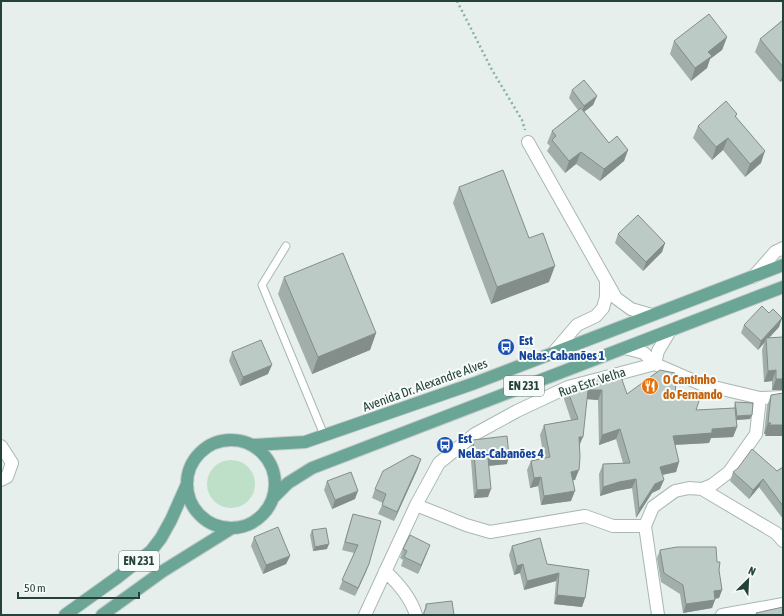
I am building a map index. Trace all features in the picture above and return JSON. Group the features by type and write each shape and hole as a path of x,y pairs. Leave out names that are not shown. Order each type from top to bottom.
{"main road":[{"name":"Avenida Dr. Alexandre Alves","path":"252,445 305,442 476,383 783,265"},
{"name":"EN 231","path":"273,498 288,483 312,468 783,287"},
{"name":"EN 231","path":"64,615 118,577 151,551 161,538 171,520 187,484 190,469 197,456 208,447 222,441 239,441 252,445 262,453 269,462 274,473 275,486 273,498 267,510 257,520 245,526 232,528 218,526 205,520 196,510 189,498 187,484"},
{"name":"EN 231","path":"102,615 164,571 232,528"}],"street":[{"path":"528,142 616,298 631,309 652,315"},
{"path":"753,277 775,252 783,248"},
{"path":"554,352 577,325 596,316 602,308 606,297 606,282"},
{"path":"655,364 658,351 670,331"},
{"path":"625,348 644,353 655,364 701,384 760,398 783,397"},
{"name":"Rua Estr. Velha","path":"365,615 416,505 439,464 475,434 516,411 568,387 655,364"},
{"path":"702,490 712,485 729,472 756,434 760,398"},
{"path":"1,446 12,463 7,477 1,480"},
{"path":"658,615 644,526 653,507 675,491 690,488 702,490 776,533 783,541"},
{"path":"416,505 466,526 490,532 585,516 613,526 644,526"},
{"path":"386,571 400,586 416,615"},
{"path":"722,615 783,604"}],"lane":[{"path":"286,246 262,285 324,435"}],"path":[{"path":"457,1 492,70 522,120 528,142"}],"green space":[{"path":"231,460 240,462 248,467 253,475 255,484 253,493 248,501 240,506 231,508 222,506 214,501 209,493 207,484 209,475 214,467 222,462"}],"building":[{"path":"709,14 727,37 708,52 712,56 695,68 674,41"},
{"path":"783,20 783,67 760,39"},
{"path":"584,80 597,96 584,106 572,90"},
{"path":"726,101 737,114 735,116 765,151 750,164 728,138 716,147 698,126"},
{"path":"581,108 609,143 617,136 628,150 604,169 581,152 569,161 552,140 556,136 552,131"},
{"path":"503,170 529,238 543,233 555,266 497,287 459,187"},
{"path":"638,215 665,243 646,262 618,234"},
{"path":"343,253 376,333 318,357 284,277"},
{"path":"762,306 769,313 773,309 782,318 761,341 744,325"},
{"path":"783,337 783,379 776,379 776,370 768,371 766,338"},
{"path":"261,340 272,365 243,377 232,352"},
{"path":"660,370 675,373 676,399 700,398 696,410 735,408 737,427 712,429 712,433 673,436 679,462 660,467 664,480 655,484 639,509 636,479 603,487 603,464 630,463 620,429 602,435 602,390 588,390 583,437 579,437 579,470 571,472 575,491 544,496 541,477 534,478 531,461 550,457 544,425 578,419 567,389 602,377 610,375 611,378 620,374 627,394"},
{"path":"783,393 783,425 769,425 771,423 768,423 771,395"},
{"path":"735,402 753,403 752,415 737,416"},
{"path":"507,436 509,456 488,458 491,489 477,490 473,440"},
{"path":"752,449 777,471 783,467 783,506 763,479 753,490 733,472 738,468"},
{"path":"412,455 421,459 397,512 382,505 386,494 375,489 383,471"},
{"path":"351,472 358,491 335,500 327,481"},
{"path":"353,514 381,521 369,564 358,588 342,580 358,545 345,542"},
{"path":"278,527 290,556 266,565 254,537"},
{"path":"326,528 329,544 315,547 312,530"},
{"path":"410,535 430,545 421,565 404,557 407,551 403,549"},
{"path":"540,538 547,564 589,570 585,598 557,595 559,573 527,581 523,564 517,566 512,546"},
{"path":"677,547 716,547 717,562 720,562 719,570 722,590 714,591 715,600 686,604 683,585 664,573 660,550"},
{"path":"452,601 454,615 424,615 426,604"},
{"path":"783,607 783,615 757,615 756,613"}],"place":[{"name":"Est Nelas-Cabanões 1","path":"506,347"},
{"name":"O Cantinho do Fernando","path":"650,386"},
{"name":"Est Nelas-Cabanões 4","path":"445,445"}]}
